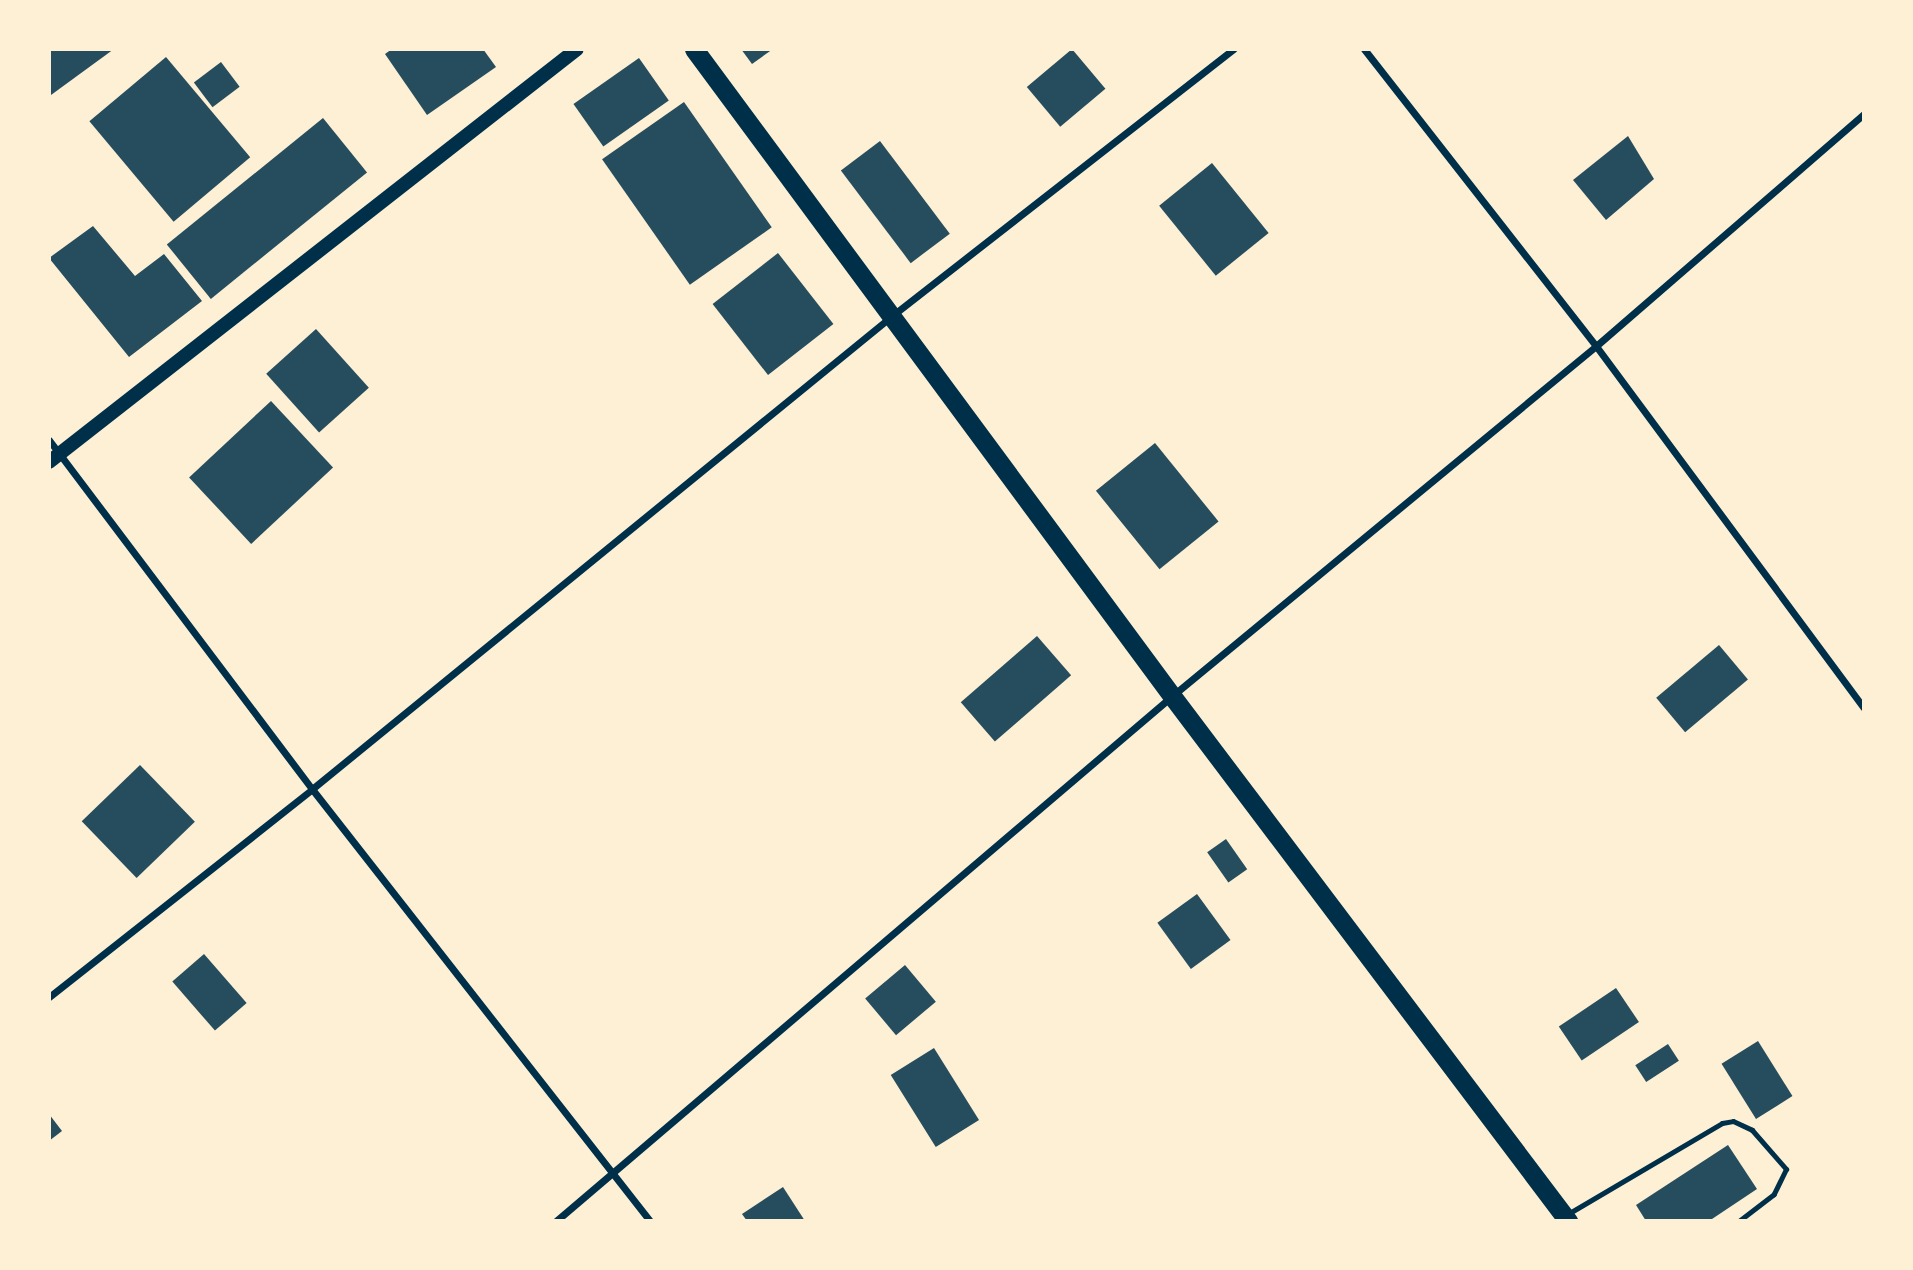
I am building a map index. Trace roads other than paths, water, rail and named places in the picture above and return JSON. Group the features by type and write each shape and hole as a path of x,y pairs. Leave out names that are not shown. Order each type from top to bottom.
{"highway":[{"path":"694,49 1172,696 1566,1218"}],"main road":[{"path":"54,458 577,49"}],"street":[{"path":"49,997 312,789 893,315 1234,49"},
{"path":"1364,49 1596,346 1864,708"},
{"path":"556,1221 1172,696 1596,346 1864,114"},
{"path":"49,440 54,458 650,1221"}],"lane":[{"path":"1566,1218 1722,1123 1733,1121 1752,1130 1786,1168 1774,1194 1740,1221"}]}
